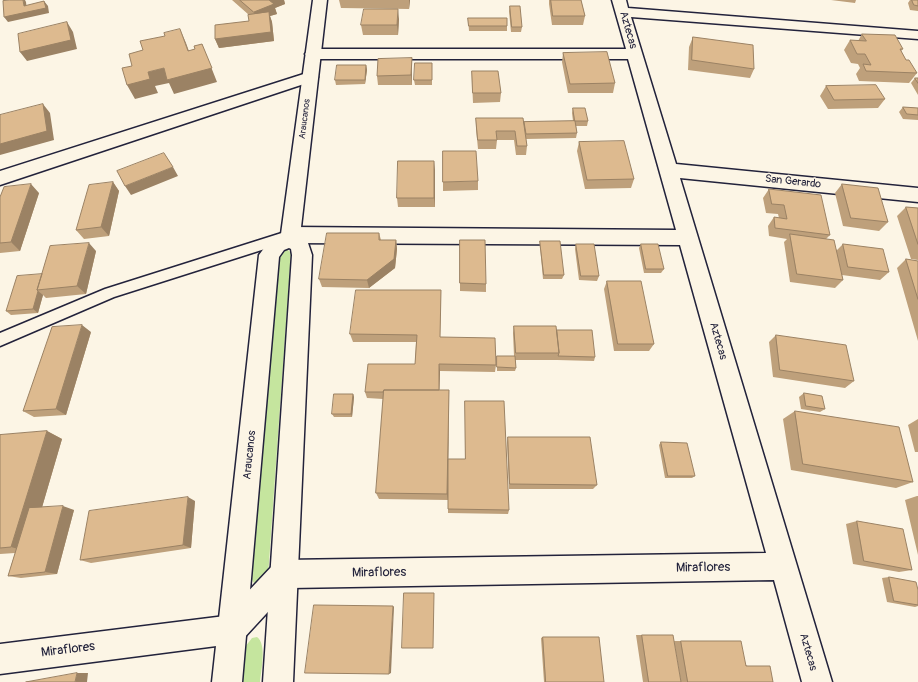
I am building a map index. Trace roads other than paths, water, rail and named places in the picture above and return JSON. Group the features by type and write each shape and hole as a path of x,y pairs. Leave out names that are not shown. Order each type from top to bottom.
{"street":[{"name":"Araucanos","path":"227,682 269,255 277,245 290,237 320,0"},
{"path":"621,6 918,35"},
{"name":"Aztecas","path":"621,6 817,682"},
{"path":"313,54 635,54"},
{"path":"0,178 310,77"},
{"name":"San Gerardo","path":"668,170 918,195"},
{"path":"290,237 688,238"},
{"path":"278,682 302,255 300,245 290,237"},
{"name":"Miraflores","path":"284,574 784,566"},
{"path":"232,630 284,574"},
{"name":"Miraflores","path":"0,659 232,630"}],"lane":[{"path":"0,340 110,293 290,237"}]}
